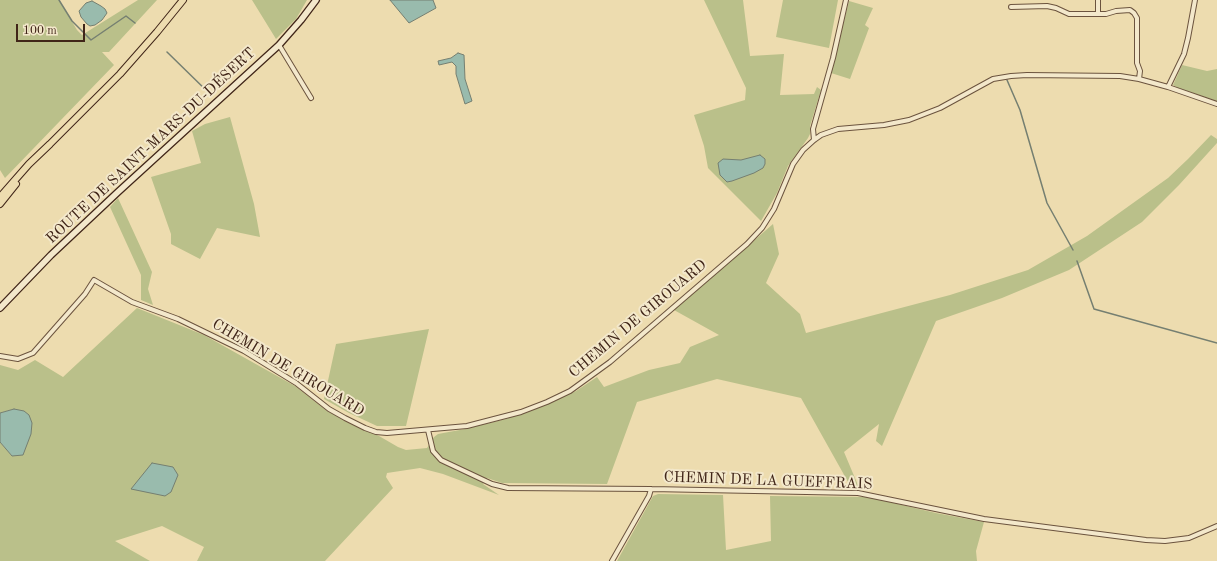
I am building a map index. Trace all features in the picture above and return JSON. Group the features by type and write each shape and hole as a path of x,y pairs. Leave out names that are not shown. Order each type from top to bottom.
{"main road":[{"path":"0,197 29,164 120,74 183,0"},
{"name":"ROUTE DE SAINT-MARS-DU-DÉSERT","path":"0,308 51,255 279,45 316,0"},
{"path":"0,204 37,157"}],"street":[{"path":"814,140 812,129 833,58 846,0"},
{"path":"1098,0 1098,14"},
{"path":"1195,0 1184,54 1168,87 1217,104"},
{"path":"1011,7 1047,6 1069,14 1098,14 1130,10 1137,18 1137,63 1140,71 1139,79"},
{"path":"279,45 311,98"},
{"name":"CHEMIN DE GIROUARD","path":"0,356 18,359 32,353 85,294 94,280 132,302 204,330 244,351 296,383 329,409 365,428 376,432 386,433 468,426 521,412 547,402 570,391 610,362 741,249 762,228 774,209 793,164 803,150 821,135 838,129 896,123 909,120 932,111 993,79 1011,76 1120,76 1139,79 1168,87"},
{"name":"CHEMIN DE LA GUEFFRAIS","path":"428,430 433,451 441,460 492,484 508,488 858,493 953,513 1146,540 1174,540 1189,538 1217,526"},
{"path":"612,561 649,496 651,489"}],"green space":[{"path":"0,0 59,0 77,30 82,35 138,0 157,0 109,52 102,52 114,65 5,178 0,170"},
{"path":"252,0 307,0 296,19 276,39"},
{"path":"704,0 743,0 750,56 784,54 780,95 814,94 817,87 821,90 810,126 810,134 788,166 777,193 761,221 708,168 704,146 694,115 745,100 746,88"},
{"path":"783,0 838,0 829,48 776,37"},
{"path":"849,1 873,8 865,25 869,28 850,79 831,73"},
{"path":"1182,65 1207,71 1217,69 1217,101 1173,85"},
{"path":"230,117 254,204 260,237 217,228 200,259 171,244 171,234 151,177 201,163 192,131 205,124"},
{"path":"1211,135 1217,139 1217,143 1179,185 1142,222 1069,270 1002,298 936,321 882,446 876,441 879,424 844,452 860,490 852,489 801,398 717,379 637,402 607,484 502,483 487,478 483,484 499,495 443,474 420,468 387,473 386,477 393,488 325,561 197,561 204,547 162,526 115,541 150,561 0,561 0,442 12,456 14,409 0,413 0,365 18,370 35,360 63,377 137,308 204,335 295,386 327,411 379,436 398,447 406,450 427,448 434,437 438,434 506,419 576,391 597,377 604,387 649,370 680,363 690,347 719,335 674,310 773,224 779,254 766,283 800,314 806,333 950,295 1028,270 1087,236 1168,178"},
{"path":"118,198 152,272 148,289 153,305 141,300 141,275 110,207"},
{"path":"429,329 406,426 377,426 324,399 336,344"},
{"path":"658,494 723,495 726,550 771,541 770,496 868,497 936,513 984,522 976,551 977,561 617,561 653,496"}],"shaded area":[{"path":"390,0 433,0 436,8 409,23"},
{"path":"92,1 105,9 107,13 102,20 95,25 90,26 81,17 79,11 86,3"},
{"path":"458,53 464,55 465,79 472,101 465,104 456,74 456,66 452,62 439,65 438,61 451,58"},
{"path":"760,155 765,159 765,164 763,168 754,173 727,182 720,175 718,163 723,159 741,160"},
{"path":"14,409 24,411 29,415 32,423 31,434 23,455 12,456 0,442 0,413"},
{"path":"152,463 173,467 178,475 171,492 165,496 131,489"}],"waterway":[{"path":"59,0 72,21 91,40 126,16 135,23"},
{"path":"167,52 211,95"},
{"path":"1007,80 1020,110 1047,203 1073,250"},
{"path":"1077,261 1094,309 1217,343"}]}
